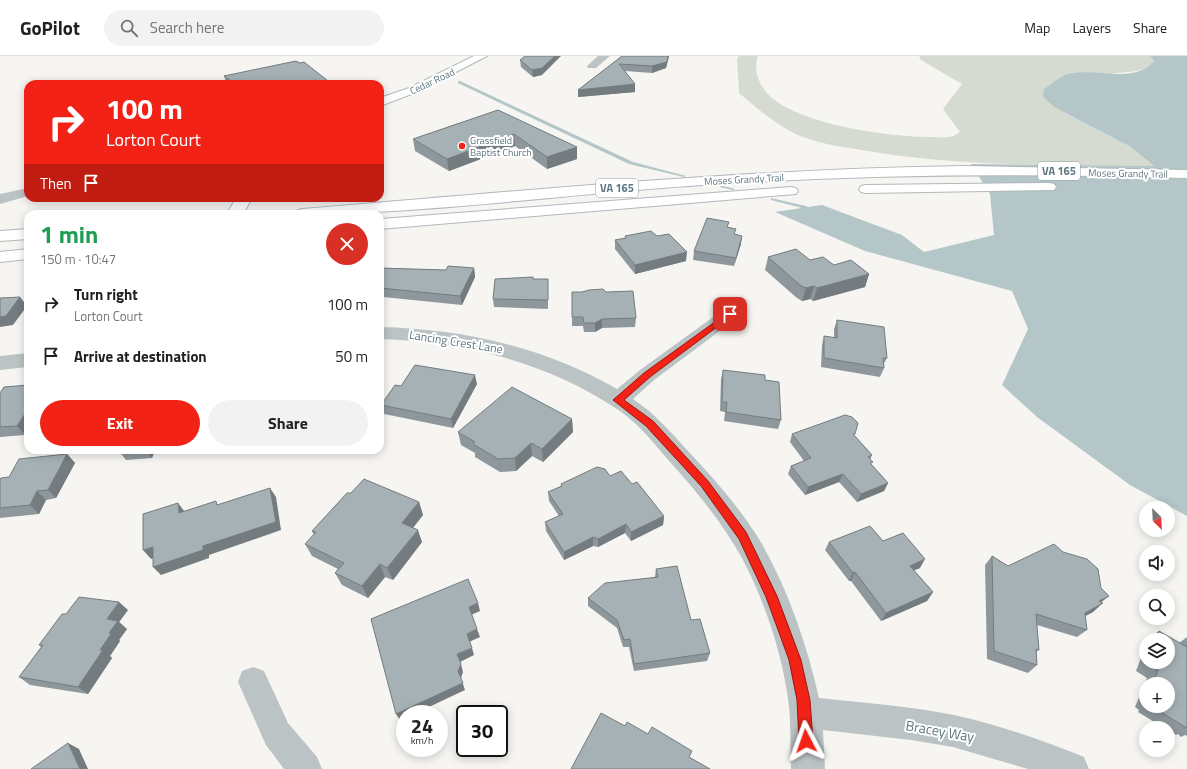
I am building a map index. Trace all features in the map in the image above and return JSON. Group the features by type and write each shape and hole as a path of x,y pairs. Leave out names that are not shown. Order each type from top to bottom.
{"main road":[{"name":"Cedar Road","path":"384,101 413,90 482,56"},
{"name":"Moses Grandy Trail","path":"351,210 744,178 931,172 1072,171 1187,174"},
{"name":"VA 165","path":"853,189 1064,186"},
{"name":"Moses Grandy Trail","path":"1141,187 1187,188"},
{"name":"Moses Grandy Trail","path":"384,224 806,191"},
{"path":"0,236 24,234"},
{"path":"0,257 24,254"}],"street":[{"path":"592,66 605,56"},
{"path":"0,198 24,193"},
{"path":"618,400 647,375 730,314"},
{"name":"Lancing Crest Lane","path":"384,333 425,335 507,350 548,364 618,400 650,424 704,483 743,536 769,590 795,660 804,700 808,769"},
{"path":"0,363 24,360"},
{"path":"253,682 277,734 305,769"},
{"name":"Bracey Way","path":"804,712 927,727 973,736 1052,761 1072,769"}],"shaded area":[{"path":"739,56 758,56 756,67 758,78 763,88 771,97 785,107 803,115 847,128 871,132 893,135 942,137 952,136 960,132 943,109 962,84 921,60 919,56 1150,56 1154,61 1139,70 1108,75 1043,97 1054,107 1131,147 1154,166 979,163 909,157 818,142 800,136 783,127 768,117 739,93 737,59"},
{"path":"1150,56 1187,56 1187,516 1175,509 1175,501 1159,501 1130,485 1037,417 1002,385 1028,329 1012,291 865,251 775,212 822,205 902,235 924,252 994,235 990,194 971,164 1154,166 1131,147 1054,107 1043,97 1044,89 1068,74 1090,72 1125,74 1136,72 1145,68 1154,61"}],"building":[{"path":"525,56 555,56 542,68 532,70 520,60"},
{"path":"622,56 668,56 667,62 652,66 619,64 635,84 578,90"},
{"path":"296,61 300,63 304,62 327,80 230,80 224,76"},
{"path":"498,110 577,147 547,157 514,134 447,159 413,139"},
{"path":"707,218 729,222 727,227 736,229 734,234 742,236 736,258 694,251"},
{"path":"651,231 657,236 669,234 687,252 635,265 615,240 626,238 625,236"},
{"path":"796,249 810,260 823,257 834,265 851,260 869,274 817,288 814,286 806,288 801,286 768,257"},
{"path":"448,266 474,268 460,296 384,288 384,268 446,270"},
{"path":"533,277 533,279 548,279 548,300 493,299 495,279"},
{"path":"603,289 606,292 633,291 636,318 602,319 595,323 584,323 583,317 572,317 572,292"},
{"path":"20,297 6,316 0,317 0,298"},
{"path":"837,320 884,327 887,358 883,358 884,368 824,358 824,336 837,338"},
{"path":"415,365 475,375 451,419 384,406 384,401 395,385 401,386"},
{"path":"723,370 765,375 765,380 779,382 781,420 726,412 727,402 722,402"},
{"path":"24,385 24,415 17,426 0,427 0,393 4,387"},
{"path":"512,387 572,419 542,449 531,443 515,458 498,459 473,444 475,442 458,432"},
{"path":"845,415 852,417 858,423 855,434 853,434 872,455 868,457 873,462 870,463 888,483 861,494 843,474 808,487 791,466 811,458 792,434"},
{"path":"67,454 48,490 37,491 30,505 0,508 0,479 9,477 19,459"},
{"path":"597,467 605,469 610,476 621,471 632,484 637,482 664,516 631,532 626,524 598,539 593,537 564,552 545,522 563,514 548,492 562,486 561,484"},
{"path":"364,479 419,502 402,523 418,530 387,568 380,564 362,586 335,573 344,563 305,544 316,532 312,531 347,493 351,493"},
{"path":"270,488 276,522 203,546 203,550 153,567 153,547 143,550 143,514 178,503 179,513 216,501 217,505"},
{"path":"870,526 883,541 903,533 925,559 910,566 933,592 886,613 855,572 853,573 829,542"},
{"path":"1054,544 1063,552 1087,559 1098,569 1101,588 1109,596 1099,601 1103,603 1085,613 1087,630 1036,614 1039,650 1036,649 1037,665 994,651 992,556 1008,566"},
{"path":"677,566 691,620 700,619 710,653 634,664 630,639 624,640 617,620 588,598 605,583 658,577 656,569"},
{"path":"468,579 478,603 469,607 477,629 467,634 472,648 457,654 461,664 458,671 463,683 415,705 396,705 396,714 371,619"},
{"path":"79,597 119,602 107,619 118,621 109,633 111,634 100,650 103,650 78,687 19,677 43,645 39,645 62,614 66,614"},
{"path":"1175,640 1187,647 1187,728 1162,713 1175,713 1175,677 1156,677 1158,670 1156,669 1175,669"},
{"path":"601,713 625,726 627,722 648,734 652,727 692,751 689,757 710,769 571,769"},
{"path":"68,743 80,769 31,769"}],"waterway":[{"path":"459,82 631,163 684,176"},
{"path":"722,186 733,189"},
{"path":"773,199 804,207 815,212"}],"place":[{"name":"Grassfield Baptist Church","path":"462,146"}],"route":[{"path":"730,314 647,375 618,400 650,424 704,483 743,536 758,564 772,596 795,660 804,700 806,741"}]}
